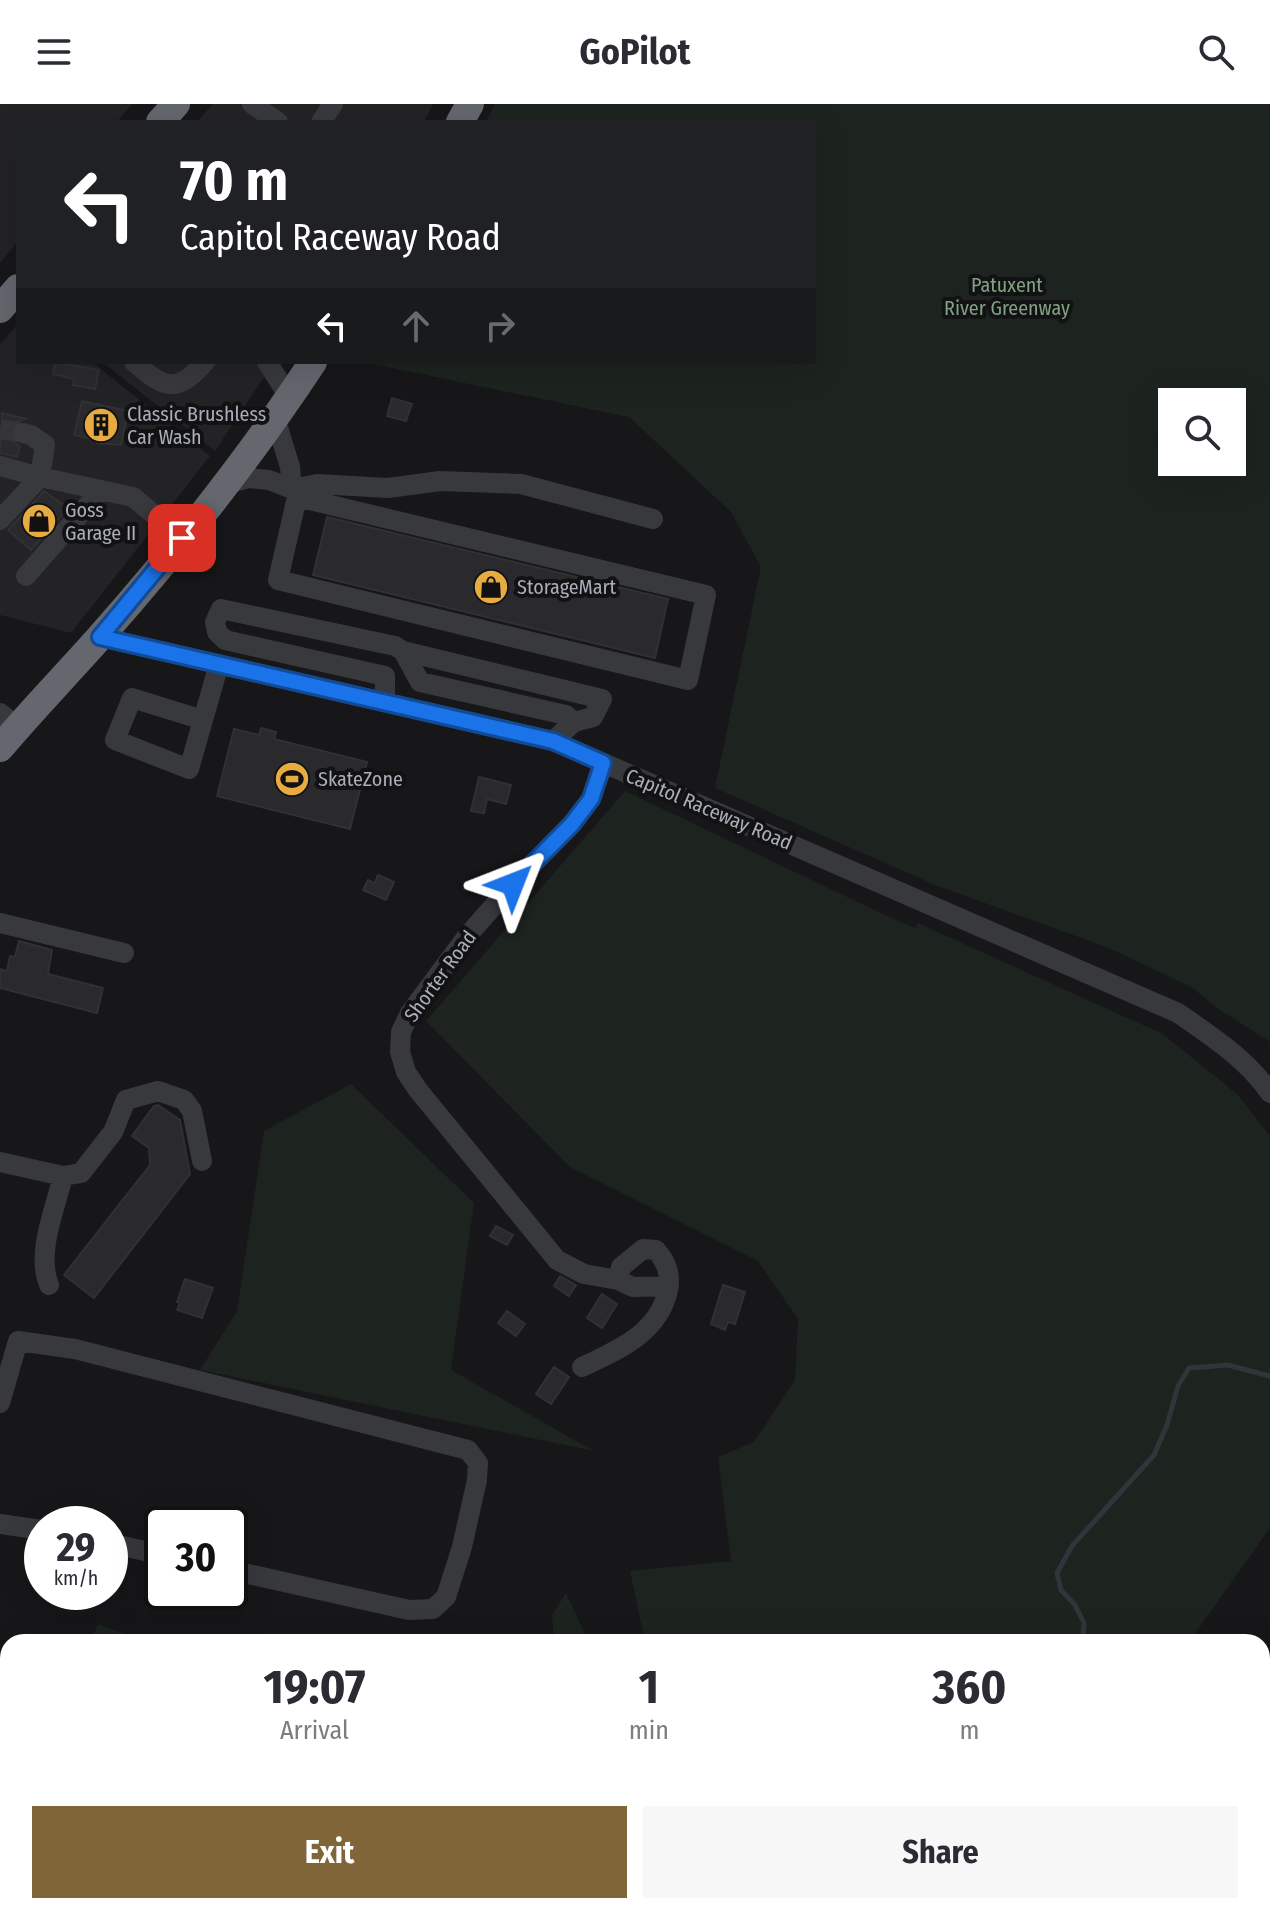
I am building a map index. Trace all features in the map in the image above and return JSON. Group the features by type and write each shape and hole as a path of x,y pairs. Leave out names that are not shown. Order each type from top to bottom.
{"highway":[{"path":"162,120 176,104"},
{"path":"0,309 16,290"},
{"path":"6,729 100,637 225,484 312,364"}],"street":[{"path":"252,104 275,120"},
{"path":"136,364 157,383 174,386 191,378 203,364"},
{"path":"225,484 249,478 269,480 294,493 706,595 688,680 278,580 294,493 282,408 268,364"},
{"path":"0,520 40,477 45,445 27,434"},
{"path":"0,466 133,497 182,538"},
{"path":"294,493 317,484 388,488 440,481 521,484 653,519"},
{"path":"26,576 101,490"},
{"path":"385,701 385,676 225,640 217,632 215,622 221,609 395,646 403,651 602,699 593,717 574,722 553,741"},
{"name":"Capitol Raceway Road","path":"100,637 553,741 1178,1013 1223,1044 1261,1079 1270,1093"},
{"path":"403,651 420,682 566,715 574,722"},
{"path":"203,720 219,664"},
{"name":"Shorter Road","path":"603,763 591,799 572,824 468,935 410,1013 401,1032 400,1052 406,1072 418,1090 557,1260 584,1274 618,1280 633,1287 669,1286"},
{"path":"0,923 124,953"},
{"path":"0,1162 63,1176 81,1173 113,1132 126,1100 158,1091 184,1100 192,1111 202,1161"},
{"path":"49,1285 43,1269 63,1176"},
{"path":"582,1367 620,1349 648,1329 664,1306 670,1273 656,1250 643,1249 621,1267 618,1280"},
{"path":"0,1403 18,1341 75,1349 468,1450 478,1463 477,1480 458,1559 446,1597 433,1609 409,1610 248,1574"},
{"path":"0,1524 24,1527"}],"shaded area":[{"path":"0,104 132,104 119,120 16,120 16,243 0,263"},
{"path":"213,104 433,104 425,120 199,120"},
{"path":"16,326 16,364 95,364 210,456 71,633 0,615 0,344"},
{"path":"105,364 273,364 215,451"}],"green space":[{"name":"Patuxent River Greenway","path":"495,104 1270,104 1270,1042 1191,987 1109,948 935,885 715,788 761,567 731,512 629,417 373,364 816,364 816,120 487,120"},
{"path":"625,791 885,915 915,928 918,923 1163,1034 1238,1095 1270,1136 1270,1528 1195,1634 643,1634 630,1571 731,1561 718,1457 754,1442 795,1380 798,1319 758,1261 570,1167 426,1021"},
{"path":"351,1084 474,1203 451,1370 594,1451 200,1370 237,1311 264,1131"},
{"path":"566,1593 585,1634 553,1634 552,1615"},
{"path":"98,1624 125,1634 94,1634"}],"building":[{"path":"55,364 99,370 95,389 73,385 74,379 53,374"},
{"path":"392,398 412,404 406,421 387,416"},
{"name":"Classic Brushless Car Wash","path":"82,401 128,411 121,445 97,443 98,440 74,435"},
{"path":"2,413 26,419 14,423 10,431 13,442 20,446 17,457 0,453"},
{"name":"Goss Garage II","path":"44,491 68,508 31,550 8,530"},
{"name":"StorageMart","path":"327,517 668,599 655,658 313,575"},
{"name":"SkateZone","path":"261,728 276,732 274,739 367,762 350,829 217,796 234,729 259,735"},
{"path":"479,777 511,785 506,804 487,799 484,813 471,811"},
{"path":"378,875 394,882 386,900 363,890 368,880 375,883"},
{"path":"19,941 52,950 48,974 103,988 97,1013 0,988 0,969 7,971 10,956 15,957"},
{"path":"158,1105 180,1120 190,1174 94,1298 64,1275 150,1165 149,1148 132,1136 154,1106"},
{"path":"496,1226 513,1235 507,1245 490,1236"},
{"path":"560,1276 576,1285 569,1296 554,1286"},
{"path":"185,1279 213,1288 202,1318 177,1310"},
{"path":"723,1285 745,1292 735,1324 728,1322 725,1330 711,1324"},
{"path":"602,1294 617,1304 602,1328 587,1318"},
{"path":"507,1311 525,1324 516,1336 498,1323"},
{"path":"554,1367 569,1377 551,1404 536,1394"}],"waterway":[{"path":"1083,1634 1084,1623 1075,1605 1061,1590 1057,1573 1072,1546 1154,1455 1167,1425 1178,1386 1189,1368 1228,1365 1270,1376"}],"tunnel":[{"path":"0,429 23,433"}],"place":[{"name":"Classic Brushless Car Wash","path":"101,425"},
{"name":"Goss Garage II","path":"39,521"},
{"name":"StorageMart","path":"491,587"},
{"name":"SkateZone","path":"292,779"}],"route":[{"path":"182,538 100,637 553,741 603,763 591,799 572,824 513,884"}]}
